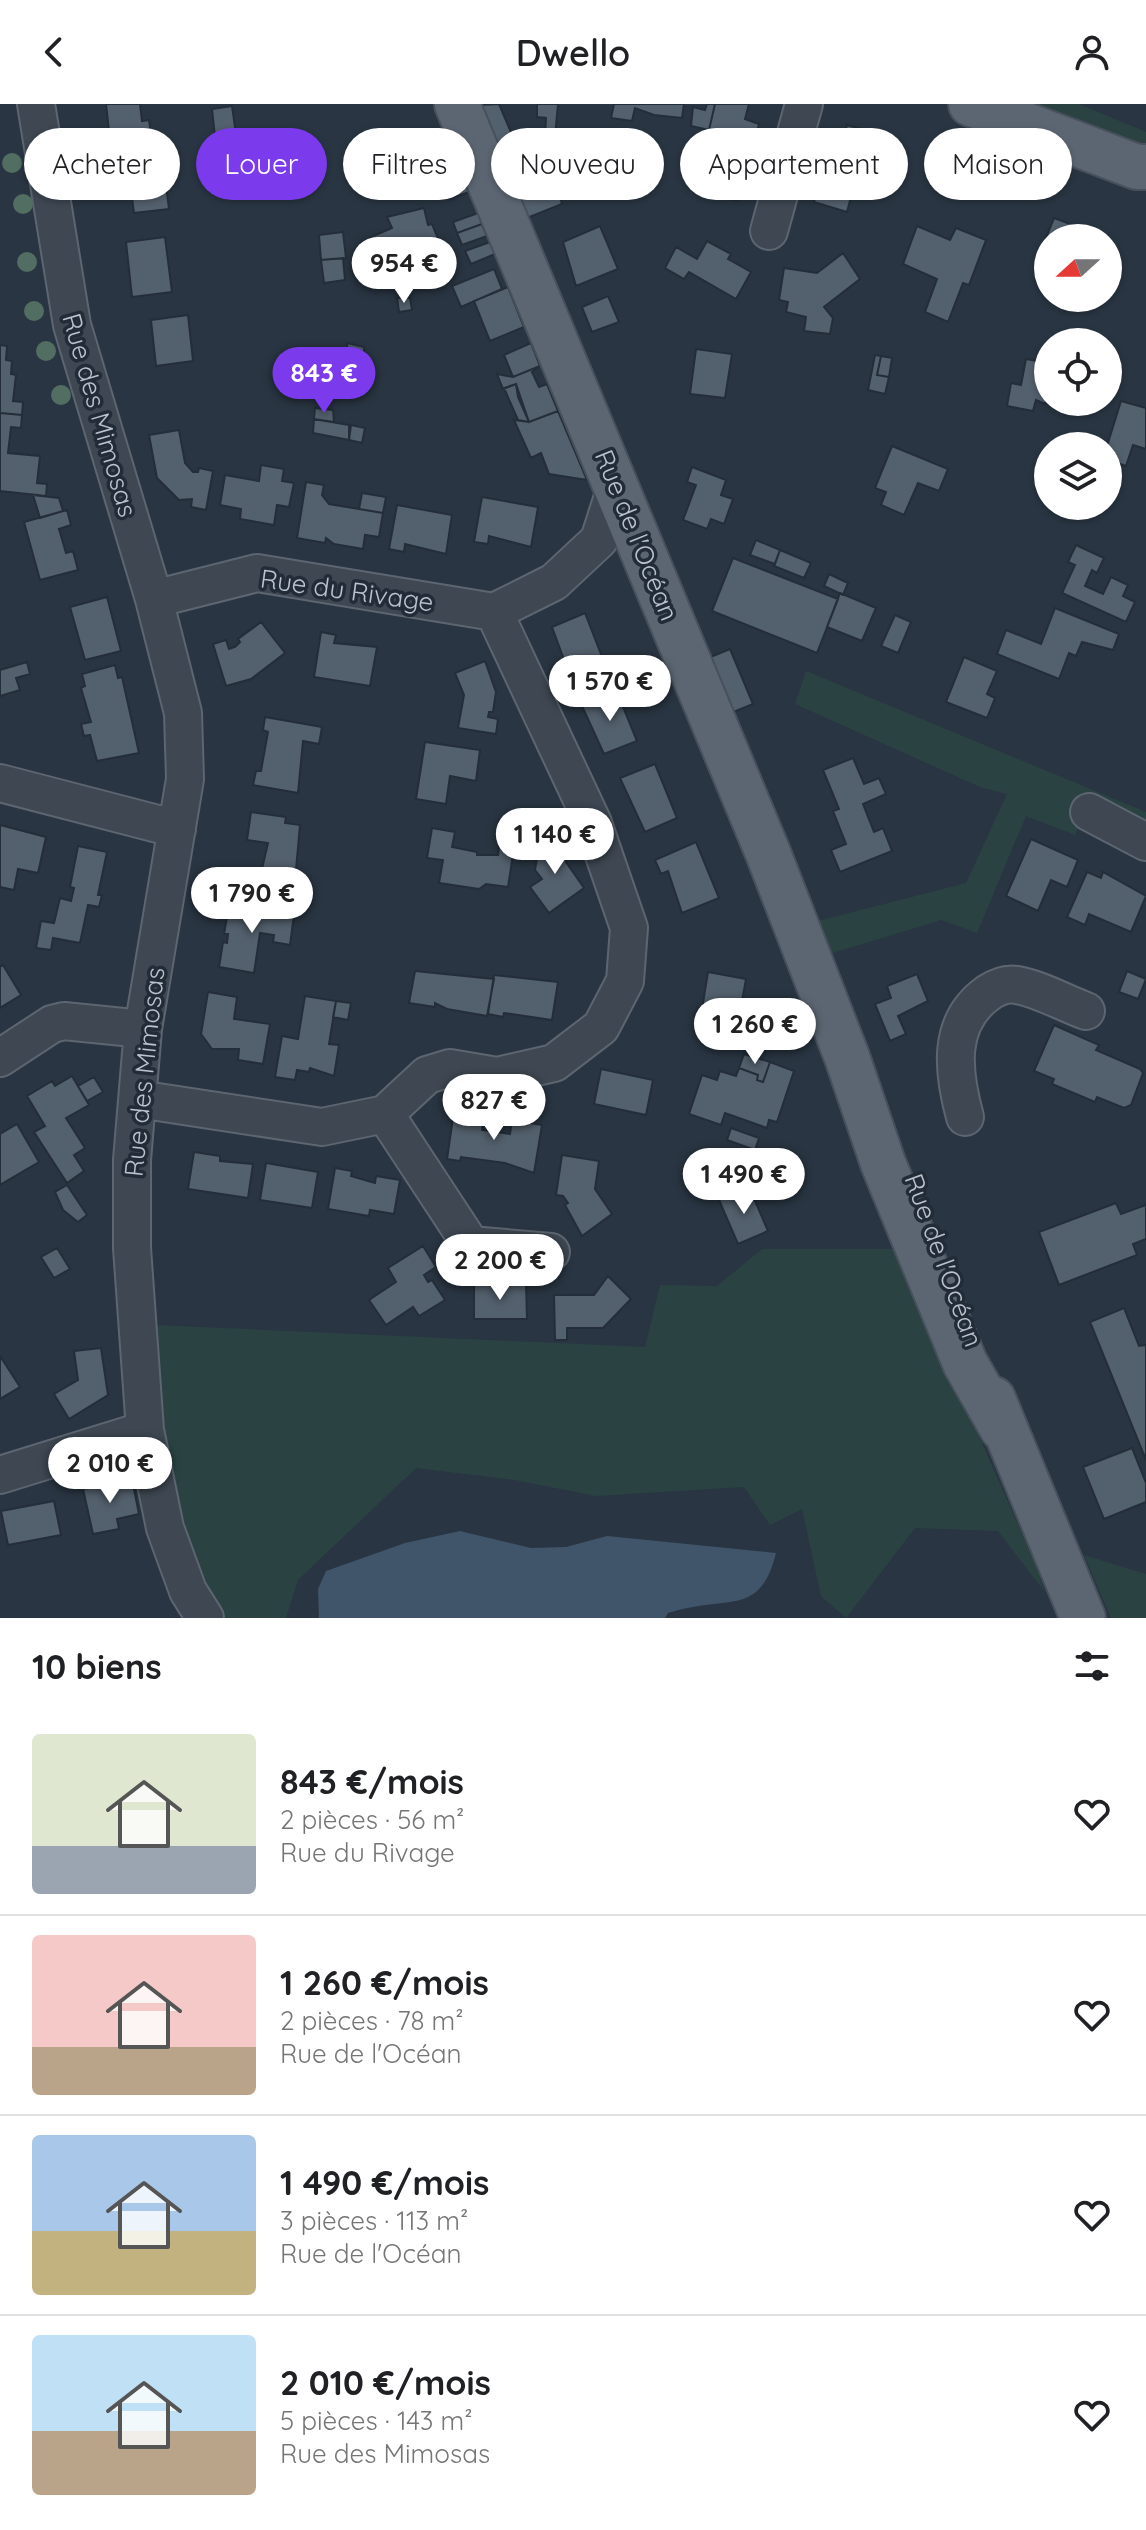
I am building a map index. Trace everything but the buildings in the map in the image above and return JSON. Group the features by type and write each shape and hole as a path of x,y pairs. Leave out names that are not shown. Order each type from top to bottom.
{"main road":[{"name":"Rue de l'Océan","path":"457,104 757,825 847,1057 920,1181 943,1242 1002,1428 1083,1618"},
{"path":"971,104 1137,167 1146,167"}],"street":[{"name":"Rue des Mimosas","path":"36,104 72,325 154,599 183,713 185,779 143,1029 132,1160 132,1248 145,1430 165,1528 188,1591 205,1618"},
{"path":"769,231 804,104"},
{"path":"138,1099 322,1127 385,1114 427,1075 439,1071 450,1068 497,1076 554,1063 601,1027 625,981 629,928 593,823 494,612 554,582 599,540 616,487"},
{"name":"Rue du Rivage","path":"154,599 257,573 494,612"},
{"path":"0,783 177,829"},
{"path":"1089,812 1146,842"},
{"path":"965,1117 955,1077 955,1051 965,1021 983,997 1000,986 1015,984 1086,1011"},
{"path":"0,1058 52,1024 64,1021 143,1029"},
{"path":"385,1114 471,1245 551,1252"},
{"path":"0,1475 145,1430"}],"green space":[{"path":"999,104 1079,104 1146,132 1146,157 1072,128"},
{"path":"806,671 1146,812 1146,824 1090,798 1075,835 1026,816 977,933 941,920 823,956 814,922 966,883 1007,794 980,787 795,704"},
{"path":"762,1249 896,1249 1036,1565 1044,1591 998,1531 915,1528 846,1618 821,1596 802,1509 770,1525 744,1487 596,1496 515,1480 416,1468 298,1580 286,1618 219,1618 188,1549 178,1513 165,1438 156,1325 645,1347 660,1285 717,1286"},
{"path":"1084,1555 1146,1574 1146,1618 1111,1618"}],"water":[{"path":"460,1531 531,1548 566,1547 607,1536 776,1553 761,1587 751,1596 668,1613 665,1618 319,1618 318,1589 326,1571 405,1543"}]}
